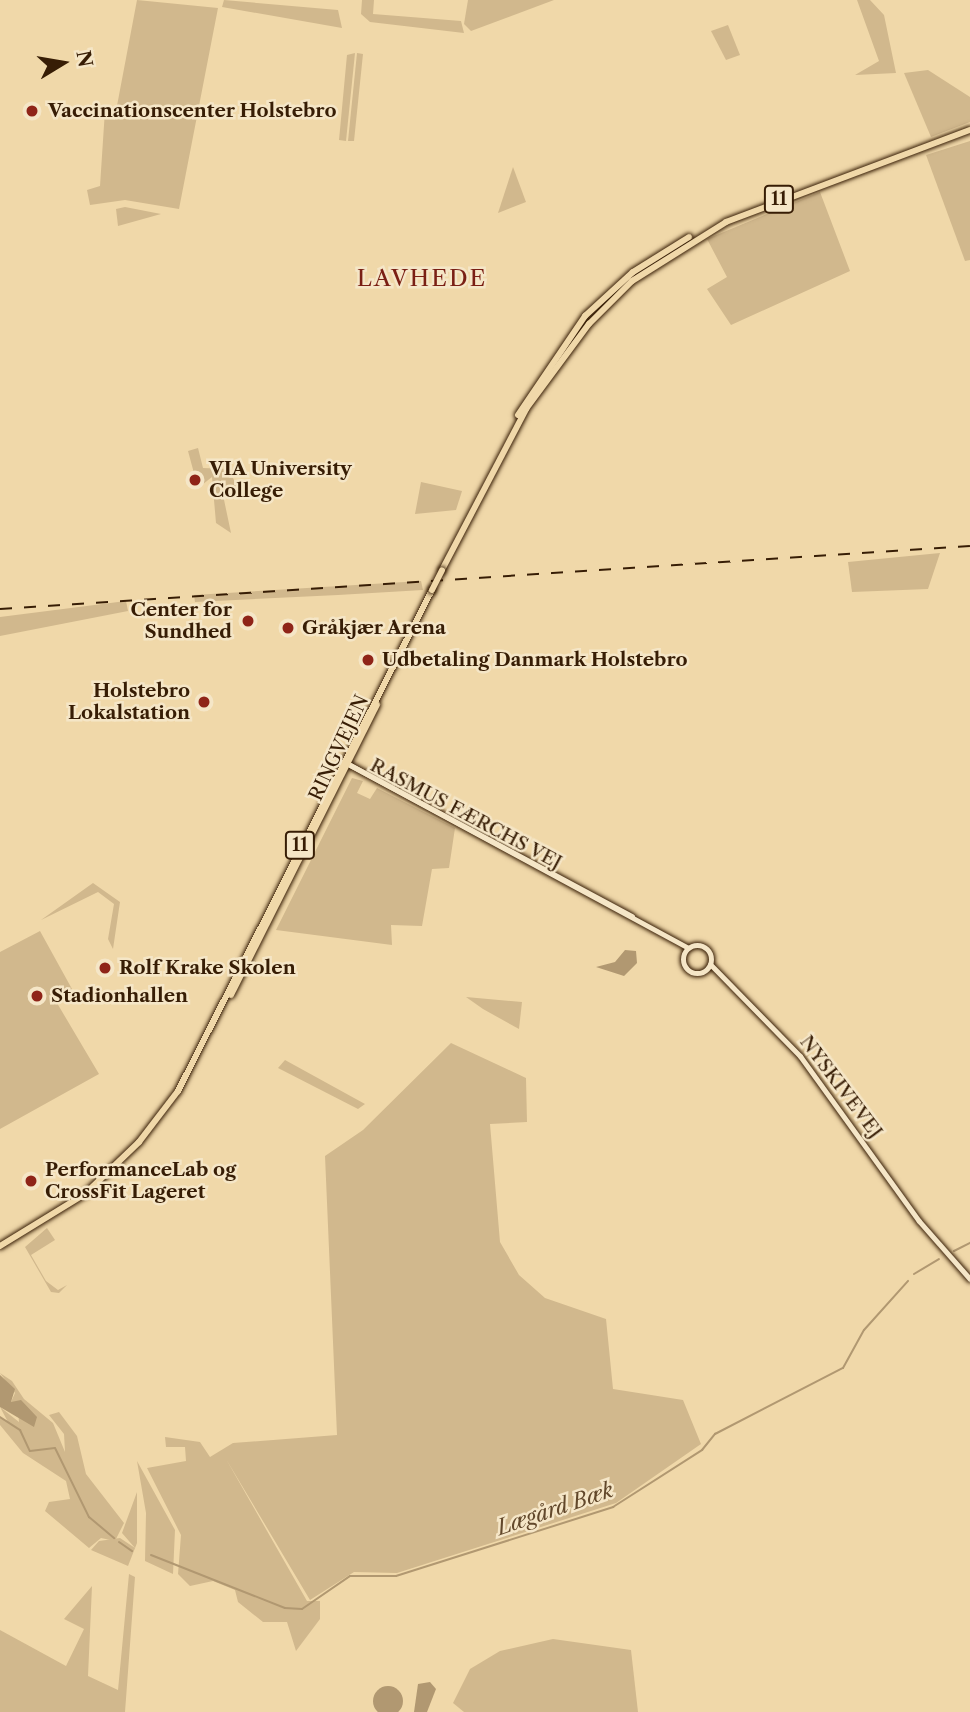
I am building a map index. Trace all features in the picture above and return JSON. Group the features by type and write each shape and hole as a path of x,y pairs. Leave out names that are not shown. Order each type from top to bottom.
{"main road":[{"name":"RINGVEJEN","path":"214,1023 509,436 556,351 615,287 677,243 970,127"},
{"name":"RINGVEJEN","path":"509,436 567,351 632,281 703,233 970,127"},
{"name":"RINGVEJEN","path":"0,1246 75,1202 129,1154 178,1091 350,765 391,671"},
{"name":"RASMUS FÆRCHS VEJ","path":"350,765 686,951"},
{"path":"704,947 708,967 688,970 686,951 704,947"},
{"name":"NYSKIVEVEJ","path":"708,967 800,1056 919,1222 970,1279"}],"shaded area":[{"path":"137,0 218,8 179,209 125,200 90,205 87,190 100,186 105,110 116,111"},
{"path":"224,0 338,10 342,28 222,7"},
{"path":"362,0 374,0 373,14 461,21 464,33 370,22 361,14"},
{"path":"468,0 554,0 471,31 464,24"},
{"path":"857,0 870,0 884,15 896,73 855,75 879,61"},
{"path":"728,25 740,55 726,60 711,31"},
{"path":"355,53 346,141 339,140 347,55"},
{"path":"357,53 363,54 354,141 348,141"},
{"path":"928,70 970,97 970,122 931,137 904,73"},
{"path":"970,141 970,260 965,261 926,155"},
{"path":"513,167 526,202 498,213"},
{"path":"820,192 850,271 731,325 707,289 727,277 707,239"},
{"path":"125,207 161,214 118,226 116,209"},
{"path":"198,448 203,468 229,469 238,489 223,495 231,533 216,523 212,477 198,488 188,451"},
{"path":"421,482 462,491 456,510 415,514"},
{"path":"940,553 928,589 852,592 848,562"},
{"path":"421,581 423,590 195,602 194,595"},
{"path":"126,601 128,611 0,636 0,617"},
{"path":"352,778 363,781 357,793 370,799 377,788 455,828 449,868 432,869 422,926 391,925 392,945 276,930"},
{"path":"93,883 120,902 113,949 108,939 114,904 98,892 41,920"},
{"path":"40,931 72,989 57,1003 99,1074 0,1129 0,952"},
{"path":"625,950 636,951 637,963 624,976 596,967 615,962"},
{"path":"466,997 522,1002 519,1029 483,1009"},
{"path":"451,1043 526,1078 527,1122 490,1124 500,1242 519,1275 545,1298 606,1319 613,1389 683,1400 701,1444 616,1503 397,1573 354,1572 310,1600 226,1459 307,1601 320,1601 320,1619 296,1651 287,1622 263,1622 238,1602 235,1590 213,1581 190,1586 178,1574 181,1535 147,1468 186,1461 185,1447 166,1447 165,1437 200,1442 210,1457 233,1443 337,1435 325,1156 363,1130"},
{"path":"285,1060 365,1104 358,1109 278,1068"},
{"path":"47,1228 55,1240 31,1255 46,1281 58,1290 67,1285 59,1293 51,1292 25,1247"},
{"path":"0,1373 12,1381 24,1399 53,1423 65,1452 64,1434 49,1415 59,1412 77,1436 86,1474 124,1523 115,1541 101,1538 89,1548 45,1511 49,1502 70,1499 66,1481 23,1453 0,1425 0,1417 8,1422 0,1407 19,1422 17,1402 11,1402 15,1393"},
{"path":"0,1375 15,1389 11,1402 21,1400 37,1417 34,1427 0,1407"},
{"path":"137,1461 175,1530 173,1574 145,1561 146,1513"},
{"path":"137,1492 137,1543 128,1566 91,1550 99,1541 120,1538 135,1548 122,1533"},
{"path":"129,1574 135,1577 125,1712 0,1712 0,1630 66,1666 84,1629 64,1619 92,1586 88,1676 118,1690"},
{"path":"553,1639 631,1650 638,1712 464,1712 453,1703 470,1669 500,1651"},
{"path":"430,1682 436,1689 427,1712 414,1712 418,1684"},
{"path":"388,1686 399,1690 403,1701 399,1712 388,1716 377,1712 373,1701 377,1690"}],"waterway":[{"name":"Lægård Bæk","path":"954,1251 970,1243"},
{"name":"Lægård Bæk","path":"914,1274 939,1259"},
{"name":"Lægård Bæk","path":"151,1555 285,1608 302,1609 350,1576 396,1576 613,1507 702,1450 715,1434 843,1368 864,1330 908,1281"},
{"name":"Lægård Bæk","path":"0,1417 20,1430 30,1451 55,1448 89,1517 114,1538"},
{"name":"Lægård Bæk","path":"119,1542 132,1551"}],"railway":[{"path":"0,609 970,546"}],"place":[{"name":"Vaccinationscenter Holstebro","path":"32,111"},
{"name":"VIA University College","path":"195,480"},
{"name":"Center for Sundhed","path":"248,621"},
{"name":"Gråkjær Arena","path":"288,628"},
{"name":"Udbetaling Danmark Holstebro","path":"368,660"},
{"name":"Holstebro Lokalstation","path":"204,702"},
{"name":"Rolf Krake Skolen","path":"105,968"},
{"name":"Stadionhallen","path":"37,996"},
{"name":"PerformanceLab og CrossFit Lageret","path":"31,1181"}],"district":[{"name":"LAVHEDE","path":"422,278"}]}
